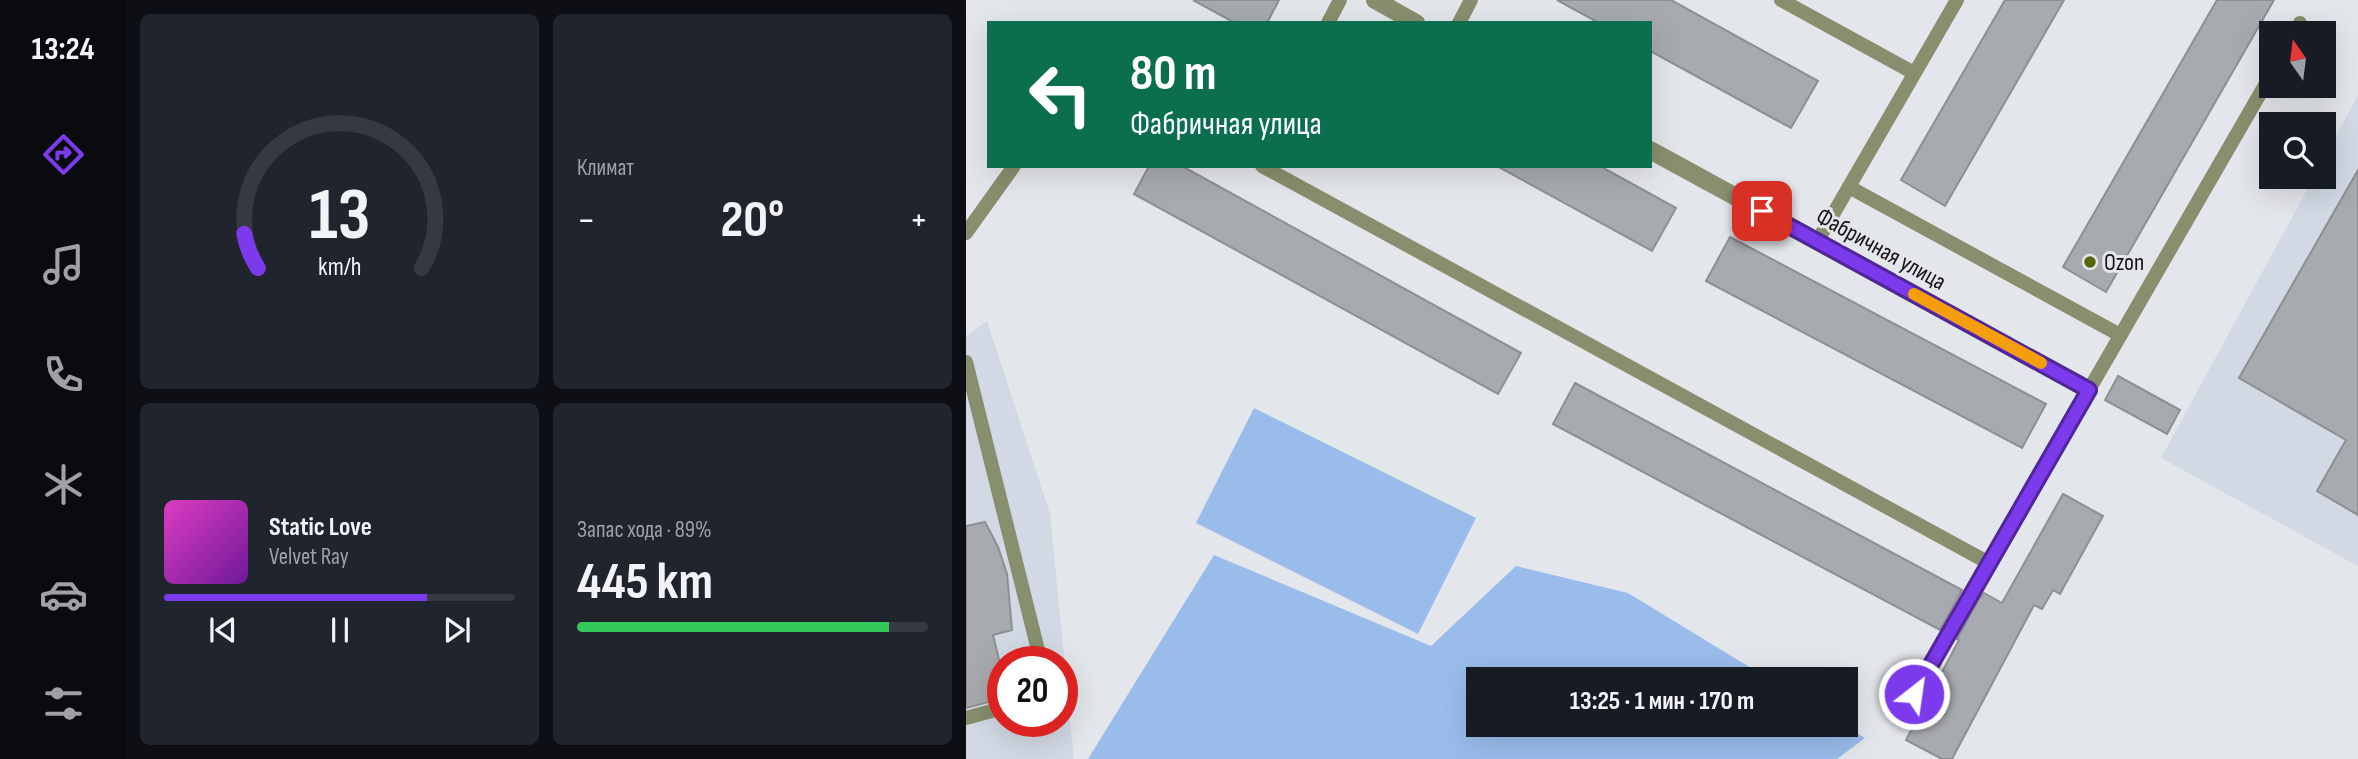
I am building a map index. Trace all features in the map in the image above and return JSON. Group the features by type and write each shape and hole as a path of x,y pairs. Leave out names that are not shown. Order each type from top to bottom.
{"street":[{"path":"1375,0 1412,21"},
{"name":"Фабричная улица","path":"1652,151 2089,390"}],"lane":[{"path":"1329,21 1340,0"},
{"path":"1460,21 1471,0"},
{"path":"1781,0 1914,73"},
{"path":"1818,242 1956,0"},
{"path":"1901,717 2259,95"},
{"path":"966,233 1013,168"},
{"path":"1266,168 1989,563"},
{"path":"1849,187 2120,335"},
{"path":"966,362 1037,646"},
{"path":"966,718 987,712"}],"shaded area":[{"path":"2358,95 2358,566 2161,458 2307,189 2336,189 2336,136"},
{"path":"987,321 1050,514 1063,646 987,646 987,737 1072,737 1074,759 966,759 966,336"},
{"path":"1254,408 1476,518 1418,634 1196,523"},
{"path":"1214,555 1431,646 1516,566 1628,593 1749,667 1466,667 1466,737 1858,737 1858,734 1865,738 1837,759 1088,759"}],"building":[{"path":"1193,0 1279,0 1268,21 1231,21"},
{"path":"1557,0 1671,0 1818,81 1791,128 1652,52 1652,21 1595,21"},
{"path":"2005,0 2064,0 1945,206 1901,180"},
{"path":"2217,0 2274,0 2262,21 2259,21 2259,26 2106,292 2063,267"},
{"path":"1148,168 1186,168 1521,353 1498,394 1134,194"},
{"path":"1501,168 1604,168 1676,208 1652,251"},
{"path":"2358,170 2358,515 2317,491 2346,440 2239,378"},
{"path":"1730,237 2046,404 2022,448 1706,281"},
{"path":"2118,376 2180,410 2167,434 2105,400"},
{"path":"1575,383 1962,590 1940,630 1553,424"},
{"path":"2063,494 2103,516 2060,594 2053,590 2042,609 2034,605 1952,759 1942,759 1906,740 1979,599 1984,593 2002,603"},
{"path":"985,522 998,547 1007,574 1012,630 993,635 996,646 987,646 987,702 966,708 966,526"}],"slow traffic":[{"path":"1914,294 2041,363"}],"place":[{"name":"Ozon","path":"2090,262"}],"route":[{"path":"1762,211 2089,390 1914,694"}]}
